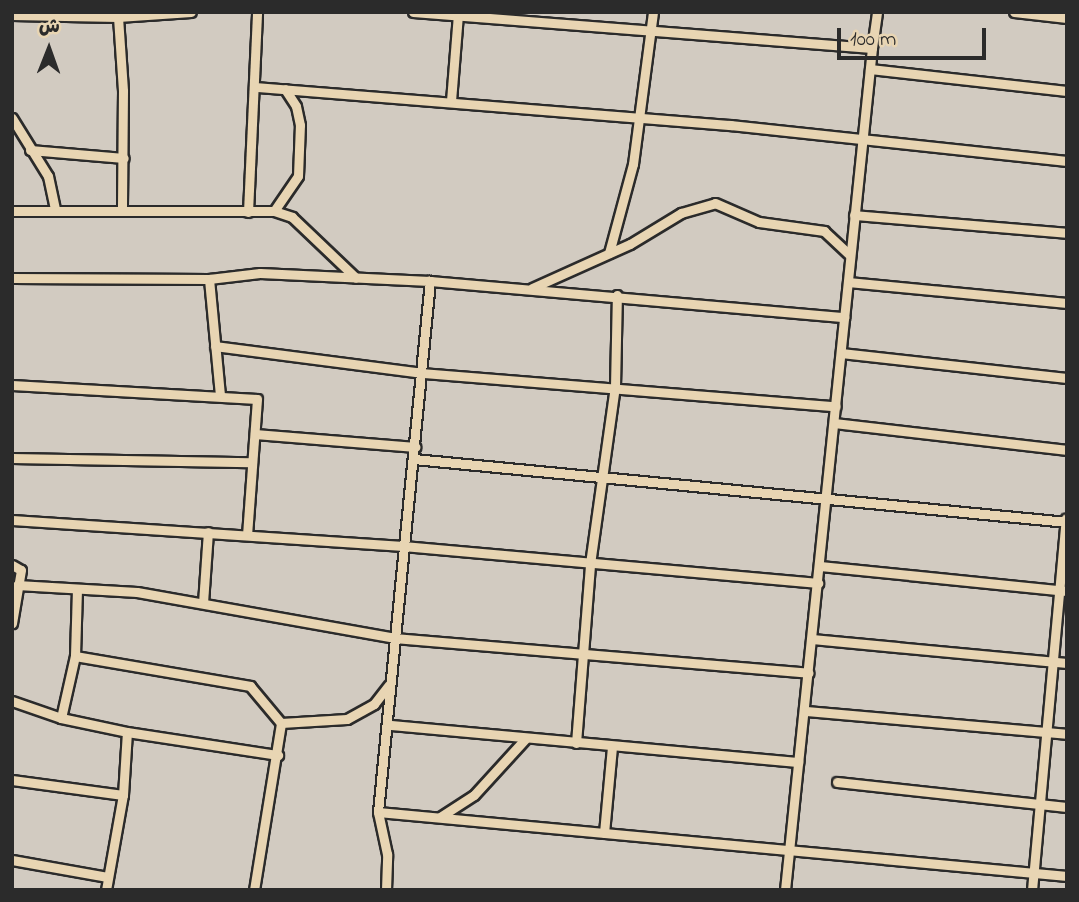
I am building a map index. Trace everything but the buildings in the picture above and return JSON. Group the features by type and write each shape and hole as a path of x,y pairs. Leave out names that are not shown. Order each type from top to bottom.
{"street":[{"path":"248,212 256,87 257,12"},
{"path":"413,12 651,33 873,48"},
{"path":"610,253 633,164 653,12"},
{"path":"785,890 877,12"},
{"path":"1014,12 1067,18"},
{"path":"12,15 118,17 185,13"},
{"path":"451,101 458,14"},
{"path":"118,17 124,158 122,208"},
{"path":"870,69 1067,91"},
{"path":"256,87 638,117 1067,161"},
{"path":"274,211 298,176 300,125 285,89"},
{"path":"12,118 48,176 55,209"},
{"path":"30,150 124,158"},
{"path":"530,289 610,253 681,213 715,202 759,222 824,232 850,255"},
{"path":"12,211 122,208 274,211 292,217 356,278"},
{"path":"854,215 1067,233"},
{"path":"12,278 209,279 260,273 430,281 617,295 844,317"},
{"path":"209,279 220,395"},
{"path":"386,890 387,854 378,812 390,725 394,638 430,281"},
{"path":"848,282 1067,303"},
{"path":"576,743 590,564 600,478 615,387 617,295"},
{"path":"215,345 422,373 836,406"},
{"path":"841,354 1067,378"},
{"path":"12,385 257,399 250,462 247,535"},
{"path":"834,423 1067,450"},
{"path":"255,434 415,447"},
{"path":"12,458 250,462"},
{"path":"414,460 1066,522"},
{"path":"1032,890 1054,661 1064,591 1067,515"},
{"path":"12,520 403,546 818,583"},
{"path":"203,603 208,532"},
{"path":"12,565 21,570 12,623"},
{"path":"820,566 1064,591"},
{"path":"17,585 125,591 394,638 808,673"},
{"path":"61,718 75,656 77,590"},
{"path":"812,639 1067,663"},
{"path":"75,656 250,686 281,723 278,755 254,890"},
{"path":"281,723 347,719 374,704 392,680"},
{"path":"12,701 61,718 127,732 278,755"},
{"path":"805,710 1067,734"},
{"path":"390,725 798,762"},
{"path":"106,890 123,795 127,732"},
{"path":"439,818 474,794 526,738"},
{"path":"604,833 612,746"},
{"path":"12,780 123,795"},
{"path":"837,782 1067,807"},
{"path":"378,812 789,849 1033,876 1067,876"},
{"path":"12,860 107,877"}]}
